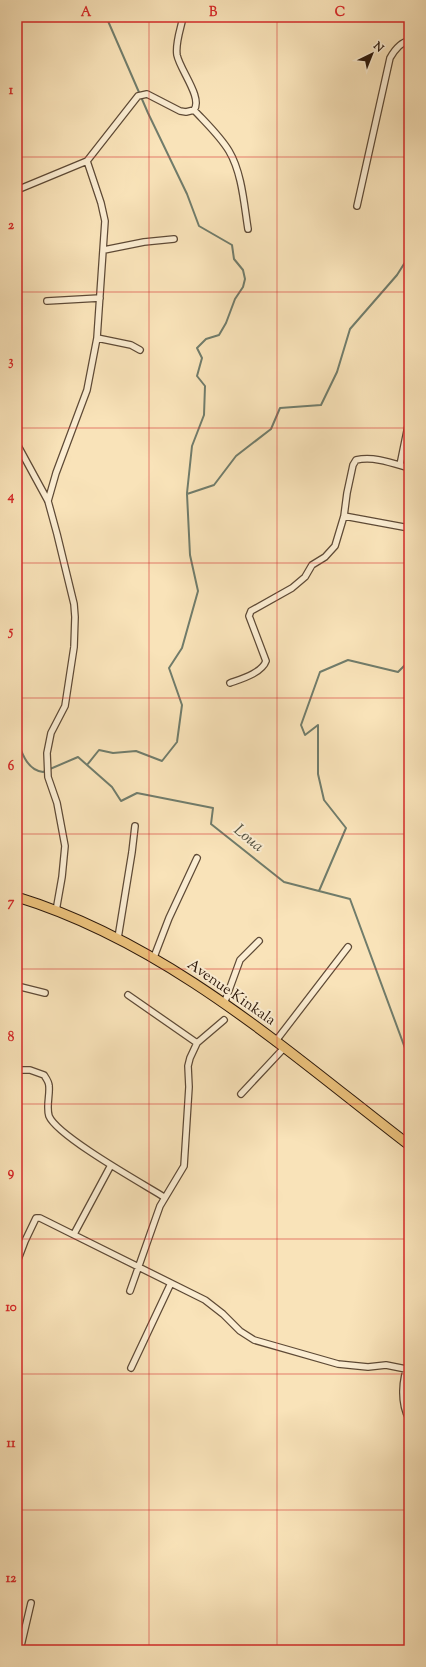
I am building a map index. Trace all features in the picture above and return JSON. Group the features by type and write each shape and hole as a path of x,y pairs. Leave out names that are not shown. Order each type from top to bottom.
{"main road":[{"name":"Avenue Kinkala","path":"17,897 56,911 118,938 154,957 224,1004 284,1048 409,1145"}],"street":[{"path":"17,190 87,161 138,96 147,94 180,111 186,112 194,110 198,104 180,64 177,52 183,17"},
{"path":"357,206 390,58 398,47 406,41 409,41"},
{"path":"194,110 224,144 234,161 248,229"},
{"path":"48,501 56,473 87,390 97,338 104,250 104,215 87,161"},
{"path":"104,250 144,242 174,239"},
{"path":"47,301 100,298"},
{"path":"97,338 131,344 140,350"},
{"path":"400,465 409,421"},
{"path":"17,444 48,501 74,604 75,630 65,706 51,733 47,753 48,777 57,803 65,846 62,877 56,911"},
{"path":"230,683 248,676 264,667 266,662 249,616 251,611 292,588 304,577 312,565 331,552 335,546 344,516 353,465 356,460 362,458 378,460 409,468"},
{"path":"344,516 409,528"},
{"path":"118,938 132,852 134,826"},
{"path":"154,957 169,918 197,858"},
{"path":"224,1004 240,960 259,941"},
{"path":"275,1042 348,947"},
{"path":"17,986 45,993"},
{"path":"128,995 197,1043"},
{"path":"130,1291 164,1196 184,1166 189,1087 188,1066 197,1043 224,1020"},
{"path":"240,1094 284,1048"},
{"path":"17,1070 30,1070 44,1075 50,1084 47,1102 50,1117 56,1126 111,1165 164,1196"},
{"path":"74,1234 111,1165"},
{"path":"17,1262 36,1218 44,1219 205,1300 254,1340 338,1364 368,1367 386,1365 406,1368"},
{"path":"131,1368 171,1283"},
{"path":"409,1362 406,1368 403,1399 404,1409 409,1419"},
{"path":"20,1650 31,1603"}],"waterway":[{"path":"108,21 148,113 187,194 199,226 232,245 234,259 243,270 245,279 243,287 235,299 226,323 219,335 206,339 197,348 202,358 197,376 205,386 204,415 192,446 187,493"},
{"path":"87,765 99,750 113,753 136,751 162,761 177,742 182,705 169,668 182,648 198,591 190,555 187,494 214,485 236,456 271,429 280,408 321,405 337,372 350,329 397,275 409,256"},
{"path":"319,891 346,828 324,800 318,774 318,725 305,735 301,725 320,672 348,660 398,672 409,661"},
{"name":"Loua","path":"17,709 19,714 17,733"},
{"name":"Loua","path":"17,740 26,760 37,771 43,772 78,757 112,787 121,801 137,793 213,808 211,824 284,882 350,899 409,1059"}]}
